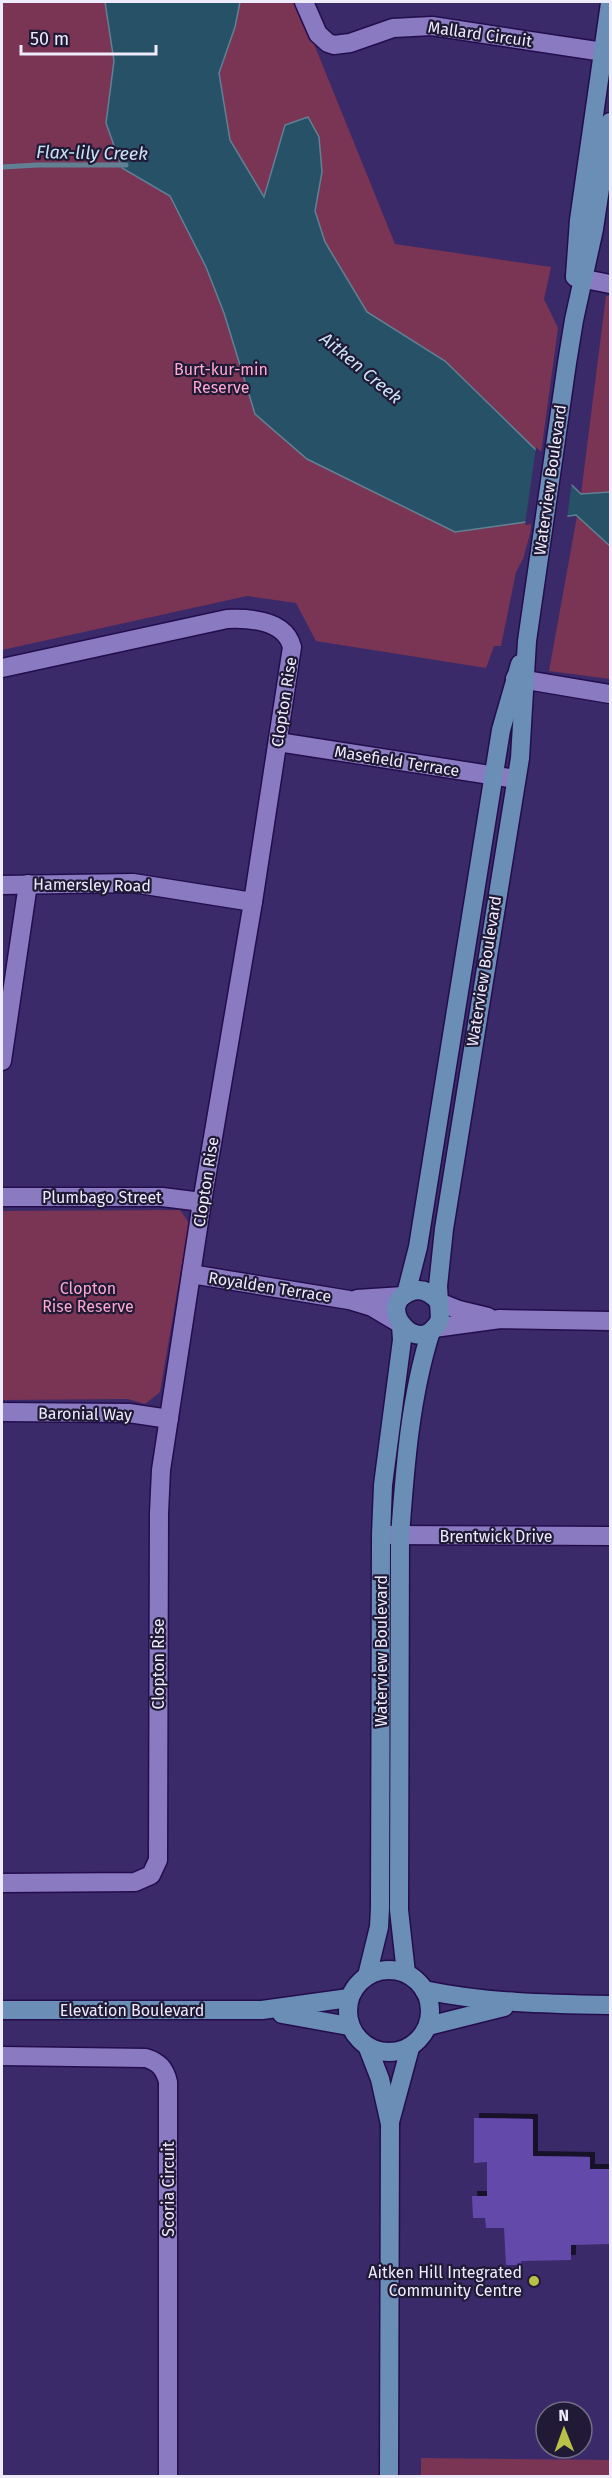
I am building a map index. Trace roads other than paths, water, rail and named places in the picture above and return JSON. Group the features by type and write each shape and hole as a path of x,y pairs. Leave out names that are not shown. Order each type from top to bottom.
{"street":[{"name":"Mallard Circuit","path":"304,2 318,34 334,45 350,43 393,28 421,26 607,52"},
{"name":"Waterview Boulevard","path":"405,1295 418,1247 501,730 520,679 527,641 574,320 579,278 579,220 607,52 610,3"},
{"name":"Waterview Boulevard","path":"579,278 594,229 610,122"},
{"path":"579,278 610,284"},
{"name":"Clopton Rise","path":"2,668 227,619 258,621 282,630 292,647 161,1470 156,1868 144,1880 135,1882 2,1883"},
{"name":"Waterview Boulevard","path":"438,1301 444,1229 516,779 524,713 520,679"},
{"path":"520,679 610,694"},
{"name":"Masefield Terrace","path":"278,742 516,779"},
{"name":"Hamersley Road","path":"2,885 133,883 253,902"},
{"path":"2,1061 28,884"},
{"path":"454,1025 475,1028"},
{"name":"Plumbago Street","path":"2,1197 162,1197 202,1202"},
{"name":"Royalden Terrace","path":"191,1274 349,1300 372,1307 400,1324"},
{"path":"500,1319 459,1310 438,1301 432,1294 423,1290 415,1290 405,1295 397,1309 400,1324 415,1334 500,1319 610,1321"},
{"name":"Royalden Terrace","path":"349,1300 405,1295"},
{"path":"432,1330 440,1318 438,1301"},
{"name":"Waterview Boulevard","path":"367,1976 379,1927 380,1908 381,1535 383,1485 402,1340 400,1324"},
{"name":"Waterview Boulevard","path":"406,1973 399,1910 400,1536 404,1476 419,1371 432,1330"},
{"name":"Baronial Way","path":"2,1413 129,1413 169,1419"},
{"name":"Brentwick Drive","path":"381,1535 610,1536"},
{"path":"380,1780 400,1780"},
{"path":"394,1970 406,1973 424,1990 429,2001 428,2026 420,2039 410,2048 396,2052 381,2052 368,2048 357,2038 350,2026 347,2012 350,1998 357,1985 367,1976 381,1971 394,1970"},
{"path":"424,1990 457,1997 518,2004 610,2004"},
{"name":"Elevation Boulevard","path":"2,2010 262,2010 350,1998"},
{"path":"428,2026 518,2004"},
{"name":"Elevation Boulevard","path":"262,2010 350,2026"},
{"path":"368,2048 380,2079 390,2124 389,2476"},
{"path":"390,2124 410,2048"},
{"name":"Scoria Circuit","path":"2,2056 146,2058 155,2061 166,2073 168,2082 168,2476"}],"water":[{"name":"Aitken Creek","path":"105,2 240,2 235,27 219,73 230,140 264,197 285,125 308,117 319,137 322,172 315,211 325,242 367,312 445,361 581,494 610,492 610,546 576,515 455,532 307,459 255,414 224,313 206,267 170,196 122,168 106,123 114,61"}],"waterway":[{"name":"Flax-lily Creek","path":"2,167 126,165"}],"place":[{"name":"Aitken Hill Integrated Community Centre","path":"534,2281"}],"park label":[{"name":"Burt-kur-min Reserve","path":"221,378"},
{"name":"Clopton Rise Reserve","path":"88,1297"}]}
